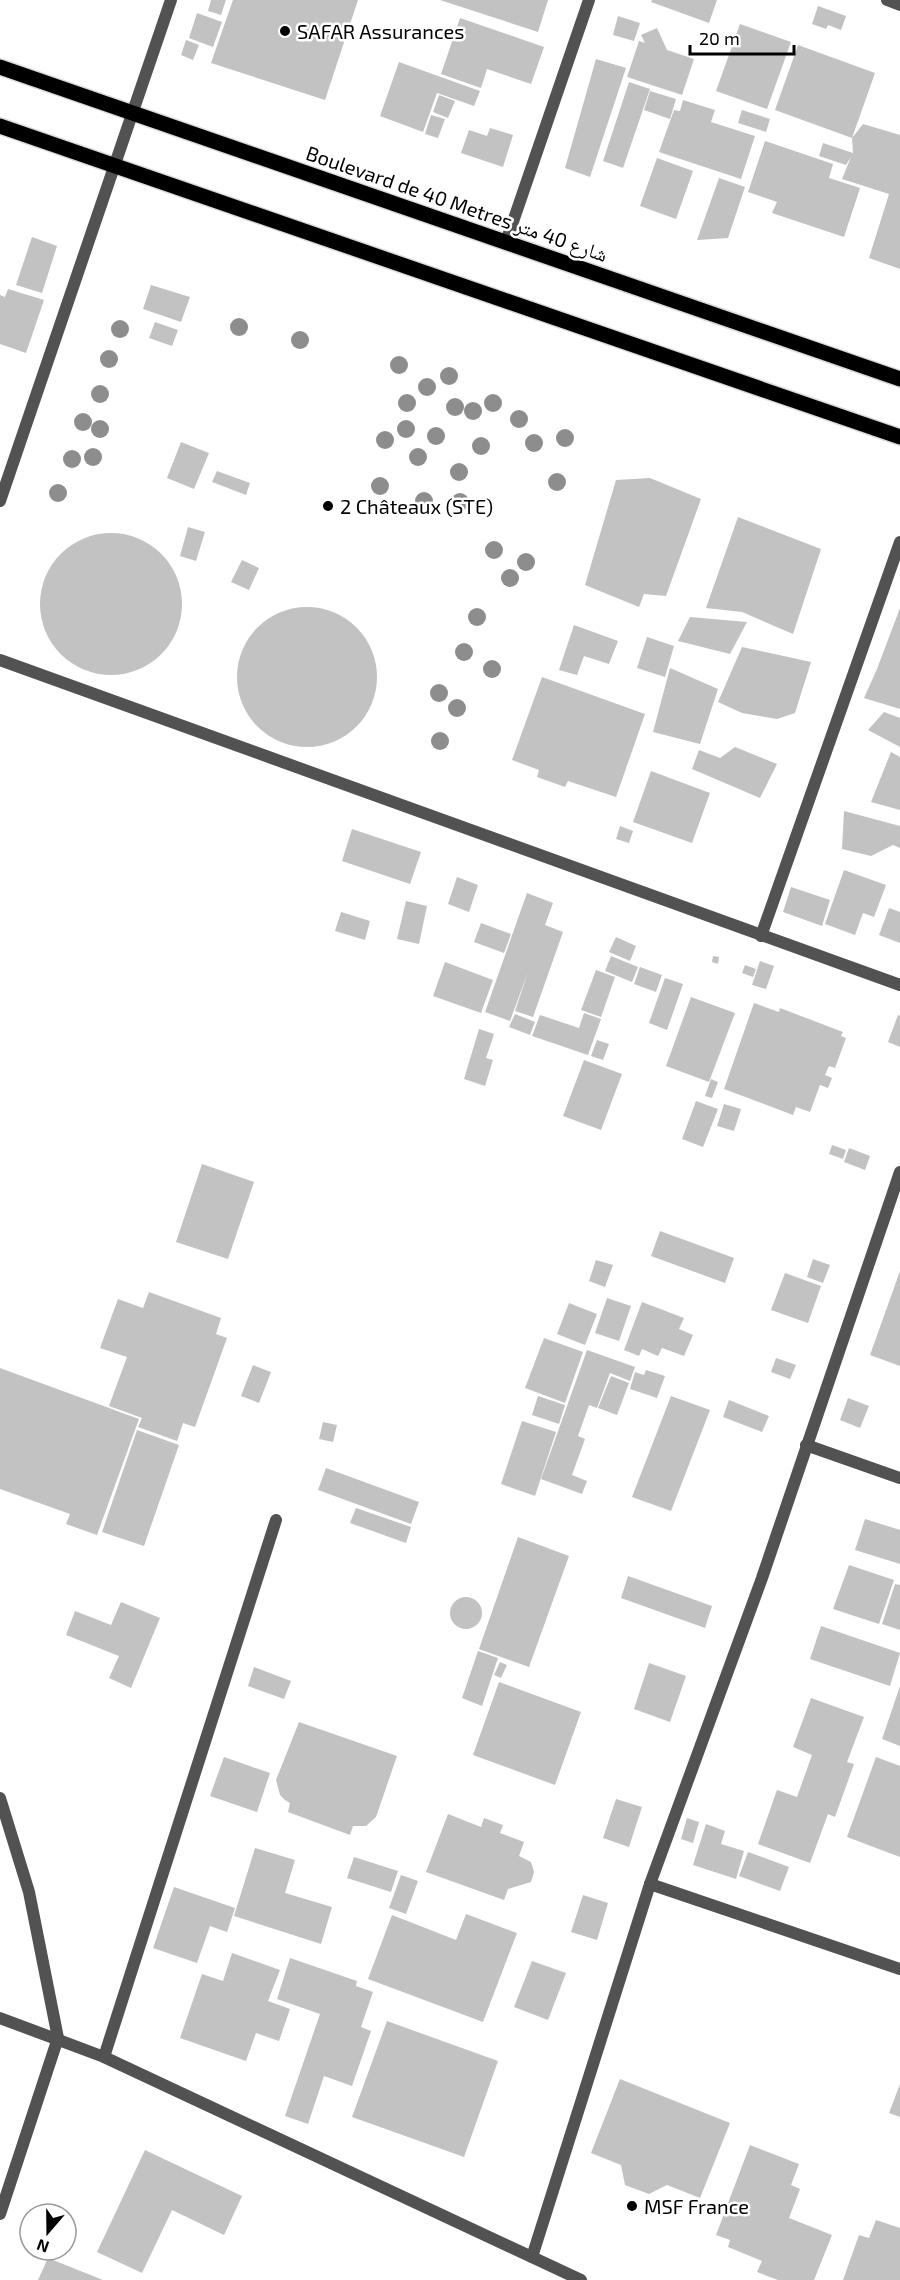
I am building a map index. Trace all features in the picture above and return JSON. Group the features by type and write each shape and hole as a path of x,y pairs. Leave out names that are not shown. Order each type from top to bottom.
{"main road":[{"name":"Boulevard de 40 Metres شارع 40 متر","path":"0,67 900,379"},
{"path":"0,126 900,436"}],"street":[{"path":"0,501 171,0"},
{"path":"506,242 589,0"},
{"path":"887,0 900,5"},
{"path":"761,936 900,543"},
{"path":"0,660 900,985"},
{"path":"532,2257 650,1884 758,1588 900,1172"},
{"path":"806,1445 900,1478"},
{"path":"104,2057 276,1520"},
{"path":"0,1798 28,1892 58,2038 0,2214"},
{"path":"650,1884 900,1969"},
{"path":"0,2018 104,2057 581,2280"}],"building":[{"path":"211,0 226,0 221,15 208,11"},
{"name":"SAFAR Assurances","path":"233,0 358,0 325,100 211,63"},
{"path":"440,0 548,0 538,32"},
{"path":"652,0 717,0 709,23 651,2"},
{"path":"818,6 846,16 841,30 828,25 826,29 812,24"},
{"path":"197,13 222,22 213,47 189,38"},
{"path":"618,16 640,23 634,41 613,35"},
{"path":"460,18 544,47 531,84 487,69 481,88 441,74"},
{"path":"740,24 791,42 767,109 716,91"},
{"path":"657,28 667,50 694,59 682,95 627,77 639,41 645,43 641,35"},
{"path":"186,40 199,45 193,60 181,55"},
{"path":"798,45 875,73 852,138 775,110"},
{"path":"596,59 626,68 590,177 565,168"},
{"path":"399,62 480,91 474,106 437,93 423,132 380,116"},
{"path":"629,82 650,89 623,168 603,161"},
{"path":"650,91 676,99 670,119 644,110"},
{"path":"439,95 455,101 448,118 433,112"},
{"path":"683,100 715,110 711,122 755,136 741,179 659,152 674,110 680,111"},
{"path":"742,110 770,119 766,132 738,123"},
{"path":"431,115 445,119 438,138 425,134"},
{"path":"863,124 900,135 900,269 869,258 889,194 842,179 851,157 846,165 819,156 823,143 853,153 852,138"},
{"path":"490,128 513,135 503,167 461,153 469,130 487,136"},
{"path":"765,141 833,164 829,178 860,188 844,237 772,213 777,202 748,192"},
{"path":"657,158 693,171 676,219 640,206"},
{"path":"719,178 745,187 728,238 697,240"},
{"path":"32,237 57,246 42,293 16,285"},
{"path":"151,285 190,297 181,322 143,309"},
{"path":"8,289 44,300 26,353 0,344 0,295 5,297"},
{"path":"155,322 178,330 172,346 149,338"},
{"path":"181,442 209,453 194,489 167,478"},
{"path":"217,471 250,483 246,495 212,482"},
{"path":"650,478 701,499 666,596 644,594 639,607 585,585 616,480"},
{"path":"738,517 821,549 793,634 742,612 706,608"},
{"path":"188,527 205,532 196,561 180,556"},
{"path":"111,533 138,539 161,554 176,577 182,604 176,631 161,654 138,669 111,675 84,669 61,654 46,631 40,604 46,577 61,554 84,539"},
{"path":"242,560 259,568 249,590 231,582"},
{"path":"307,607 334,612 357,627 372,650 377,677 372,704 357,727 334,742 307,747 280,742 257,727 242,704 237,677 242,650 257,627 280,612"},
{"path":"900,608 900,709 864,698"},
{"path":"690,617 747,622 730,654 678,641"},
{"path":"574,625 618,641 609,664 584,656 577,675 559,670"},
{"path":"647,637 674,646 665,677 637,668"},
{"path":"742,647 811,662 795,713 777,719 742,713 718,702"},
{"path":"670,668 718,689 700,744 653,732"},
{"path":"542,677 645,714 616,797 568,781 565,787 537,777 539,770 512,760"},
{"path":"884,712 900,718 900,747 868,730"},
{"path":"735,747 777,764 760,798 692,769 699,750 720,758"},
{"path":"891,752 900,757 900,810 871,802"},
{"path":"651,771 710,793 692,843 633,822"},
{"path":"844,811 900,826 900,848 893,845 871,856 842,849"},
{"path":"620,826 633,831 629,843 616,839"},
{"path":"352,829 421,852 410,884 342,861"},
{"path":"844,870 886,885 874,917 863,913 855,935 825,924"},
{"path":"457,877 478,885 469,912 448,904"},
{"path":"791,887 830,900 822,926 783,912"},
{"path":"527,893 553,903 545,925 563,932 533,1017 515,1011 528,972 510,1021 485,1012"},
{"path":"406,901 427,906 419,944 397,939"},
{"path":"889,908 900,912 900,943 879,935"},
{"path":"341,912 370,921 365,940 335,931"},
{"path":"481,923 511,934 504,953 474,942"},
{"path":"616,937 636,946 630,961 609,952"},
{"path":"611,956 638,967 632,982 605,971"},
{"path":"713,956 719,957 718,964 712,962"},
{"path":"760,961 774,966 766,989 752,985"},
{"path":"445,962 493,980 481,1013 433,996"},
{"path":"745,965 756,969 753,977 742,973"},
{"path":"640,967 662,975 656,992 634,984"},
{"path":"596,970 615,977 601,1017 581,1010"},
{"path":"665,978 683,984 667,1030 649,1023"},
{"path":"691,997 735,1013 709,1082 666,1066"},
{"path":"754,1003 779,1012 780,1008 843,1032 841,1036 846,1038 835,1068 829,1066 825,1075 832,1078 828,1088 820,1085 810,1112 796,1107 793,1115 724,1089"},
{"path":"584,1013 601,1019 588,1055 532,1036 540,1015 579,1028"},
{"path":"515,1014 535,1022 530,1035 509,1027"},
{"path":"898,1015 900,1016 900,1047 888,1042"},
{"path":"479,1029 494,1034 486,1058 493,1060 485,1086 464,1079"},
{"path":"597,1040 609,1044 603,1060 591,1056"},
{"path":"584,1060 622,1074 601,1130 563,1116"},
{"path":"711,1079 718,1082 712,1098 705,1096"},
{"path":"696,1101 718,1109 703,1147 682,1139"},
{"path":"724,1104 741,1109 734,1131 717,1126"},
{"path":"832,1145 846,1150 843,1159 829,1154"},
{"path":"849,1148 870,1156 865,1170 844,1162"},
{"path":"202,1164 254,1182 228,1259 176,1242"},
{"path":"660,1231 734,1258 725,1283 651,1256"},
{"path":"813,1259 830,1265 823,1283 807,1277"},
{"path":"596,1260 613,1265 605,1287 589,1281"},
{"path":"900,1271 900,1366 870,1355"},
{"path":"785,1273 821,1286 808,1323 771,1310"},
{"path":"149,1292 221,1318 216,1334 227,1338 195,1427 183,1423 177,1441 138,1427 142,1418 109,1406 127,1357 100,1348 118,1299 143,1308"},
{"path":"607,1298 631,1306 619,1341 595,1333"},
{"path":"642,1302 684,1318 679,1329 693,1335 684,1356 662,1348 658,1356 642,1349 639,1356 624,1350"},
{"path":"569,1303 597,1314 585,1345 557,1334"},
{"path":"544,1338 583,1352 565,1403 525,1388"},
{"path":"587,1350 635,1367 630,1381 610,1373 597,1408 589,1405 578,1436 585,1439 572,1475 587,1481 582,1494 541,1479"},
{"path":"776,1358 796,1365 790,1379 771,1372"},
{"path":"253,1365 271,1372 259,1403 241,1396"},
{"path":"0,1368 139,1419 97,1535 66,1524 70,1514 0,1489"},
{"path":"646,1370 665,1376 657,1398 630,1389 635,1372 644,1375"},
{"path":"611,1376 629,1383 617,1415 598,1408"},
{"path":"538,1396 565,1405 559,1424 532,1415"},
{"path":"671,1396 710,1410 671,1511 632,1497"},
{"path":"848,1398 869,1406 860,1428 840,1420"},
{"path":"729,1400 769,1416 762,1432 723,1417"},
{"path":"522,1421 556,1432 535,1496 501,1484"},
{"path":"323,1422 337,1425 333,1442 319,1439"},
{"path":"137,1430 179,1445 144,1546 102,1532"},
{"path":"326,1468 419,1502 411,1524 318,1490"},
{"path":"356,1508 411,1527 406,1543 350,1523"},
{"path":"865,1519 900,1530 900,1564 855,1550"},
{"path":"518,1537 569,1556 529,1667 479,1649"},
{"path":"849,1565 894,1580 879,1624 833,1609"},
{"path":"628,1576 712,1606 705,1628 621,1598"},
{"path":"895,1584 900,1585 900,1630 882,1624"},
{"path":"466,1597 477,1602 482,1613 477,1624 466,1629 455,1624 450,1613 455,1602"},
{"path":"121,1602 160,1618 131,1688 109,1678 119,1656 66,1635 75,1611 111,1625"},
{"path":"821,1626 900,1653 890,1686 810,1659"},
{"path":"478,1651 498,1658 482,1706 462,1698"},
{"path":"500,1662 507,1665 501,1678 494,1675"},
{"path":"649,1663 686,1676 670,1722 634,1709"},
{"path":"254,1667 291,1681 284,1699 248,1686"},
{"path":"499,1682 581,1712 555,1785 473,1755"},
{"path":"900,1686 900,1746 882,1739"},
{"path":"811,1698 864,1717 847,1762 854,1764 835,1817 828,1814 810,1863 758,1844 777,1790 797,1797 812,1755 793,1747"},
{"path":"299,1722 397,1756 376,1817 366,1826 353,1826 350,1835 288,1812 290,1803 280,1795 276,1780"},
{"path":"224,1757 270,1773 257,1812 210,1796"},
{"path":"876,1757 900,1766 900,1857 847,1837"},
{"path":"616,1799 642,1807 629,1847 603,1838"},
{"path":"448,1814 481,1827 484,1818 503,1825 500,1833 524,1842 519,1856 531,1862 534,1872 531,1882 508,1889 504,1900 426,1872"},
{"path":"687,1818 699,1822 693,1843 681,1839"},
{"path":"706,1824 725,1831 721,1844 744,1851 736,1879 693,1865"},
{"path":"255,1848 295,1860 285,1893 332,1907 321,1944 234,1916"},
{"path":"748,1852 789,1867 780,1891 739,1876"},
{"path":"354,1857 398,1871 391,1892 347,1878"},
{"path":"401,1875 418,1881 406,1914 389,1908"},
{"path":"174,1887 235,1908 227,1932 210,1926 197,1963 153,1948"},
{"path":"583,1895 608,1903 597,1940 571,1932"},
{"path":"466,1914 517,1933 483,2022 368,1979 392,1915 456,1940"},
{"path":"232,1953 280,1970 268,2001 290,2009 279,2041 256,2033 246,2061 180,2038 202,1974 223,1981"},
{"path":"290,1958 357,1981 356,1986 373,1992 361,2027 371,2031 352,2086 324,2076 308,2124 285,2116 320,2014 277,1999"},
{"path":"532,1961 566,1973 548,2020 514,2007"},
{"path":"387,2021 498,2061 464,2157 352,2117"},
{"path":"620,2079 730,2123 700,2198 667,2185 649,2194 625,2185 621,2165 591,2153"},
{"path":"900,2084 900,2117 889,2113"},
{"path":"750,2145 799,2164 791,2185 800,2189 789,2218 832,2235 814,2280 778,2280 757,2272 762,2261 728,2247 730,2240 716,2235"},
{"path":"145,2150 242,2196 224,2235 172,2210 142,2273 97,2252"},
{"path":"876,2220 900,2228 900,2280 843,2280 859,2235 869,2238"},
{"path":"46,2262 58,2262 103,2280 38,2280"}],"place":[{"name":"SAFAR Assurances","path":"285,31"},
{"name":"2 Châteaux (STE)","path":"328,506"},
{"name":"MSF France","path":"632,2206"}]}
